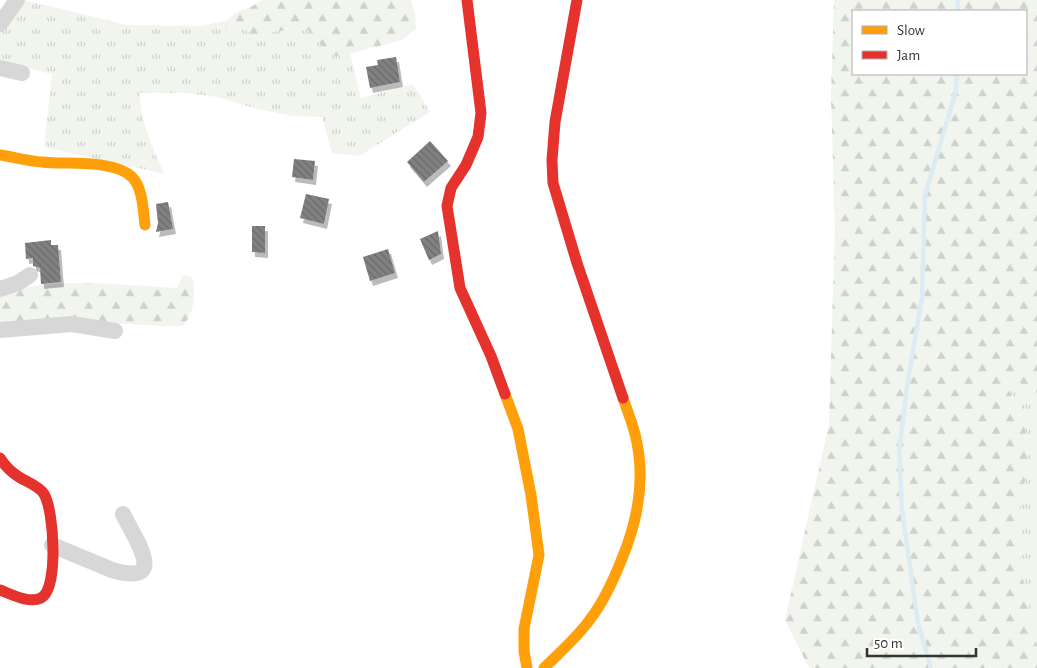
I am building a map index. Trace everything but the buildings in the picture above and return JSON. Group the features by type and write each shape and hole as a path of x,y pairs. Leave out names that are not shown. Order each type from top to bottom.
{"street":[{"path":"0,24 17,0"},
{"path":"468,0 481,113 478,137 466,165 452,188 447,206 460,288 491,356 518,429 531,495 539,555 524,629 524,651 527,668"},
{"path":"544,668 575,636 600,605 613,581 630,535 640,493 640,463 635,434 577,263 553,183 552,160 555,122 577,0"},
{"path":"0,68 22,73"},
{"path":"0,155 43,162 82,163 127,173 136,186 145,225"},
{"path":"0,289 18,283 30,275"},
{"path":"0,330 72,324 115,331"},
{"path":"0,458 10,470 38,488 45,496 49,512 52,545 51,583 45,595 34,599 0,590"},
{"path":"52,545 112,570 137,574 142,572 144,568 143,555 123,514"}],"green space":[{"path":"24,0 127,25 245,29 255,37 275,31 308,30 329,54 341,56 350,53 361,98 413,84 430,112 359,156 332,153 322,117 293,116 257,109 217,97 187,93 140,93 144,123 165,174 44,147 52,74 0,62 0,33 15,15"},
{"path":"262,0 411,0 415,14 416,29 402,40 341,56 329,55 308,30 275,31 255,37 245,29 199,26 226,21 239,11 251,7"},
{"path":"834,0 1037,0 1037,393 1018,382 1004,378 1025,429 1028,461 1019,533 1022,576 1037,645 1037,668 809,668 785,620 829,424 835,226 831,97"},
{"path":"183,275 193,279 194,292 192,309 183,326 113,323 0,326 0,293 44,285 88,283 177,288"},
{"path":"1004,377 1018,382 1037,393 1037,645 1022,576 1019,533 1028,461 1025,429"}],"waterway":[{"path":"958,0 958,10"},
{"path":"931,668 918,623 902,510 899,451 908,380 922,297 925,195 956,91 957,75"}],"traffic: slow":[{"path":"0,155 52,163 102,165 124,171 132,177 138,187 142,200 145,225"},
{"path":"505,394 518,429 531,495 539,555 524,629 524,651 527,668"},
{"path":"544,668 580,632 600,605 615,576 632,530 636,515 640,466 635,434 623,398"}],"traffic: jam":[{"path":"467,0 481,113 478,137 466,165 451,188 447,206 460,288 491,356 505,394"},
{"path":"577,0 555,122 552,160 553,183 577,263 623,398"},
{"path":"0,458 13,473 36,486 44,494 50,516 53,549 50,580 47,592 41,598 31,600 0,590"}]}
